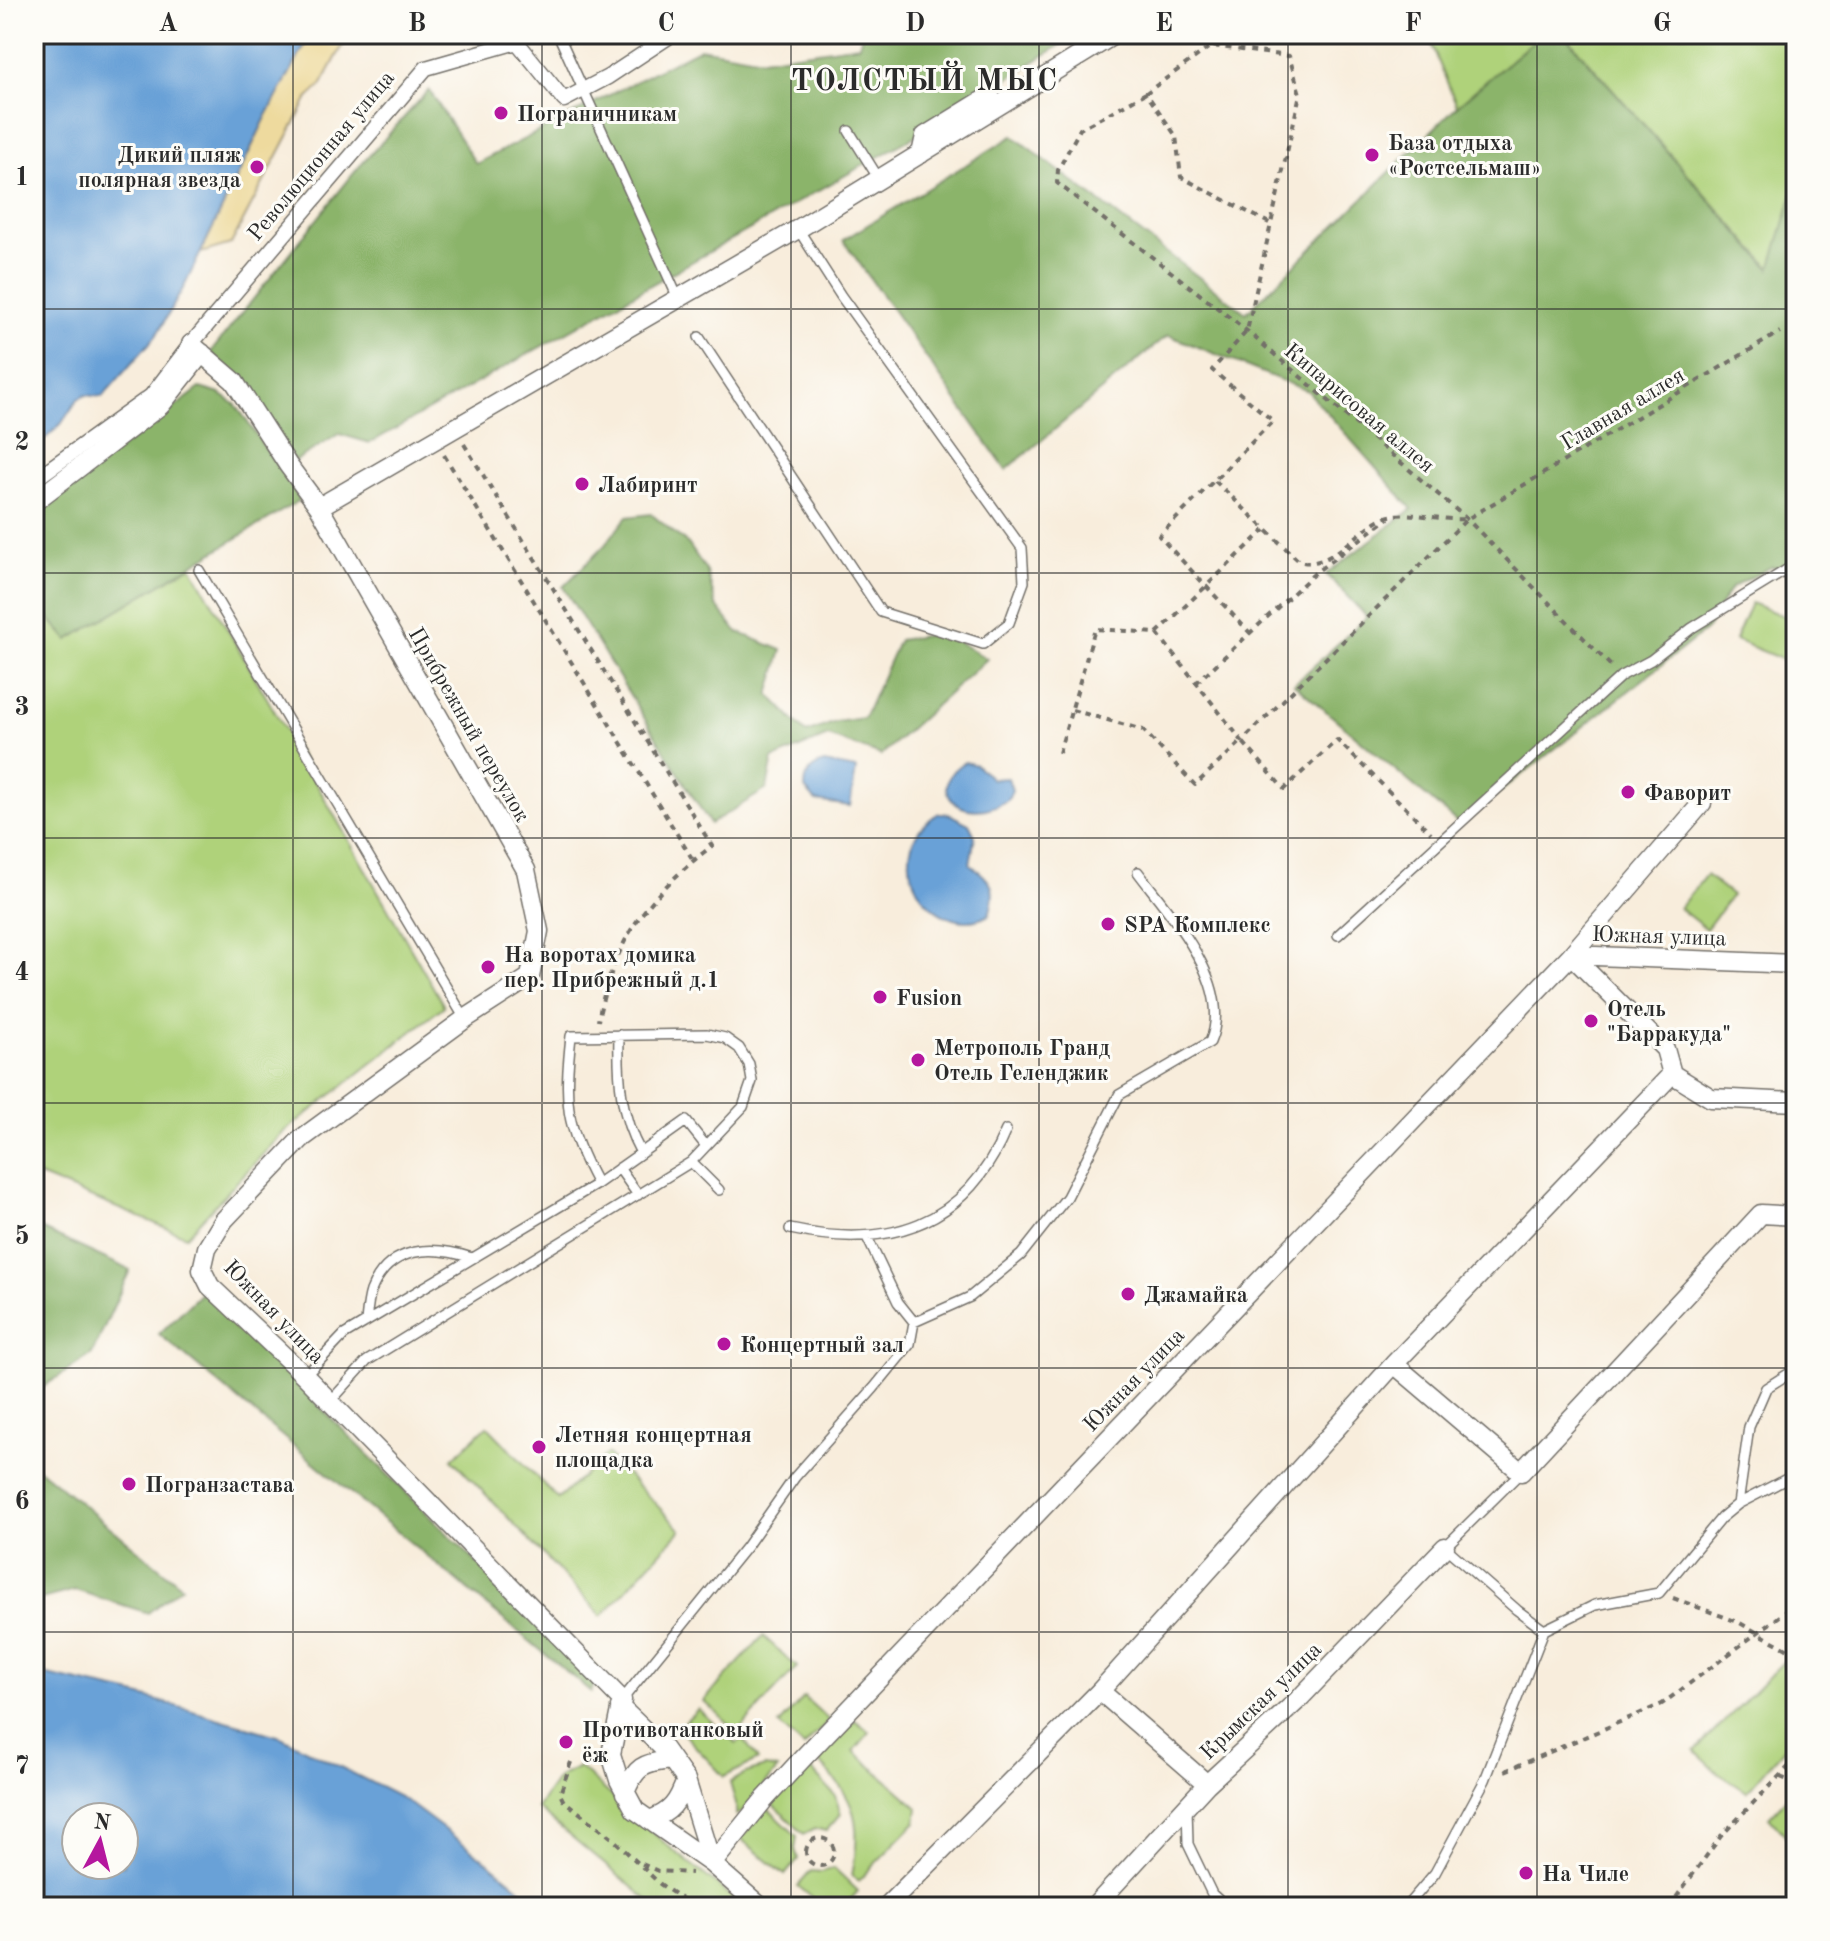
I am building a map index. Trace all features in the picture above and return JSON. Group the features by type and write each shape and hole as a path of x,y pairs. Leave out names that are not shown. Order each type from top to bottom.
{"street":[{"path":"583,90 673,34 680,34"},
{"path":"921,154 925,136 1091,34"},
{"path":"319,507 798,229 1115,34"},
{"name":"Революционная улица","path":"34,480 151,396 196,348 426,68 517,42 564,100 583,90"},
{"path":"34,502 161,405 196,348"},
{"name":"Прибрежный переулок","path":"196,348 234,381 319,507 526,870 539,931 530,977"},
{"path":"1702,803 1571,955 1665,1049 1672,1074 1711,1098 1796,1102"},
{"name":"Южная улица","path":"712,1864 803,1758 1571,955 1796,964"},
{"name":"Южная улица","path":"530,977 465,1019 301,1139 224,1220 207,1248 202,1270 210,1286 305,1376 664,1749 686,1780 712,1864"},
{"path":"886,1907 1100,1691 1394,1364 1672,1074"},
{"name":"Крымская улица","path":"1521,1472 1761,1214 1796,1216"},
{"path":"1394,1364 1521,1472"},
{"name":"Крымская улица","path":"1100,1691 1207,1784 1298,1700 1445,1547"},
{"path":"621,1703 611,1754 625,1793 635,1810 712,1864 761,1907"},
{"path":"625,1793 630,1779 646,1762 670,1760"},
{"path":"649,1820 667,1814 679,1798 686,1780"},
{"path":"1094,1907 1207,1784"}],"lane":[{"path":"558,34 678,298"},
{"path":"849,131 879,179"},
{"path":"699,337 881,612 983,644 1009,623 1024,582 1022,548 841,296 798,229"},
{"path":"1338,935 1621,676 1651,660 1692,628 1796,564"},
{"path":"199,570 465,1019"},
{"path":"914,1322 970,1297 1021,1255 1067,1197 1119,1095 1210,1042 1216,1028 1212,986 1189,939 1138,872"},
{"path":"330,1402 367,1361 691,1162 748,1099 751,1072 739,1048 725,1038 707,1034 571,1036 567,1074 568,1114 578,1148 597,1184"},
{"path":"619,1035 618,1072 622,1107 630,1134 641,1153"},
{"path":"305,1376 344,1335 597,1184 686,1121 706,1146"},
{"path":"790,1229 827,1237 867,1237 918,1227 946,1210 995,1158 1006,1130"},
{"path":"691,1162 719,1190"},
{"path":"619,1168 638,1195"},
{"path":"621,1703 746,1547 795,1477 910,1344 914,1322 898,1302 867,1237"},
{"path":"366,1322 371,1291 382,1272 399,1258 421,1250 446,1249 472,1258"},
{"path":"1738,1504 1749,1427 1766,1388 1796,1369"},
{"name":"Крымская улица","path":"1445,1547 1521,1472"},
{"path":"1406,1907 1435,1873 1485,1780 1544,1630 1595,1605 1659,1593 1721,1518 1738,1504 1796,1474"},
{"path":"1445,1547 1544,1630"},
{"path":"1187,1806 1188,1844 1212,1894 1226,1907"}],"path":[{"path":"1251,634 1159,536 1273,421 1212,370 1247,331 1271,224 1300,94 1289,56 1211,46 1146,93 1176,136 1181,177 1271,224"},
{"name":"Кипарисовая аллея","path":"1146,93 1080,129 1058,170 1057,183 1247,331 1467,519 1621,676"},
{"name":"Главная аллея","path":"1072,710 1143,730 1195,785 1467,519 1777,333 1795,327"},
{"path":"460,438 712,846 693,860 633,926 601,1002 595,1035"},
{"path":"441,449 693,860"},
{"path":"1215,481 1299,561 1309,564 1323,560 1379,520 1394,514 1467,519"},
{"path":"1196,683 1316,572 1394,514"},
{"path":"1059,753 1095,629 1157,633 1265,530"},
{"path":"1157,633 1284,789 1337,740 1431,833 1459,824"},
{"path":"1659,1593 1738,1622 1796,1654"},
{"path":"1485,1780 1662,1704 1796,1604"},
{"path":"1669,1907 1721,1836 1796,1759"},
{"path":"571,1762 560,1794 563,1800 612,1838 660,1884 693,1907"},
{"path":"1780,1777 1796,1783"},
{"path":"819,1837 830,1841 834,1847 831,1861 821,1866 810,1863 806,1856 809,1842 819,1837"},
{"path":"636,1861 658,1871 691,1873"}],"green space":[{"path":"862,34 1078,34 933,126 370,443 339,434 295,461 211,352 358,168 429,90 476,164 700,48 762,59 859,45"},
{"path":"1427,34 1542,34 1457,106"},
{"path":"1542,34 1564,34 1770,269 1796,185 1796,566 1771,567 1731,588 1706,630 1459,824 1294,684 1367,617 1326,574 1412,509 1308,391 1168,335 1006,470 843,240 1013,136 1246,313 1457,106"},
{"path":"1564,34 1796,34 1796,185 1771,269"},
{"path":"200,388 220,394 236,405 300,500 68,640 34,601 34,514"},
{"path":"651,514 689,545 707,572 716,605 737,632 782,650 769,695 806,733 836,722 864,718 899,640 943,633 987,659 881,755 828,736 773,759 767,789 710,824 563,587 604,546 627,517"},
{"path":"191,566 444,1006 283,1133 186,1236 34,1174 34,601 68,640"},
{"path":"1751,603 1796,621 1796,665 1735,640"},
{"path":"1706,875 1732,895 1706,929 1679,908"},
{"path":"34,1226 130,1270 92,1354 34,1393"},
{"path":"203,1291 596,1681 591,1692 159,1334"},
{"path":"487,1426 558,1499 607,1454 681,1530 602,1616 452,1459"},
{"path":"34,1465 182,1586 148,1613 75,1590 34,1601"},
{"path":"763,1636 797,1667 737,1732 704,1701"},
{"path":"1796,1649 1796,1734 1747,1792 1718,1773 1695,1751"},
{"path":"804,1697 829,1720 804,1747 779,1725"},
{"path":"698,1709 736,1744 743,1738 758,1760 724,1777 678,1728"},
{"path":"855,1720 870,1732 854,1751 918,1808 916,1822 858,1881 852,1876 856,1840 853,1812 841,1787 817,1760"},
{"path":"579,1767 668,1846 745,1907 656,1907 537,1808 559,1777"},
{"path":"765,1767 778,1769 736,1815 730,1783 746,1773"},
{"path":"809,1767 835,1796 841,1814 826,1831 815,1828 804,1834 771,1803"},
{"path":"1796,1788 1796,1847 1769,1817"},
{"path":"766,1807 797,1836 795,1849 798,1859 785,1875 741,1839"},
{"path":"834,1868 858,1891 844,1907 823,1907 798,1886 811,1871 822,1872"}],"sand":[{"name":"Дикий пляж полярная звезда","path":"311,34 349,34 321,86 308,98 231,244 201,253 266,117"}],"water":[{"path":"34,34 311,34 266,117 185,285 156,336 102,397 86,395 78,399 61,424 34,449"},
{"path":"965,762 976,765 992,779 1008,778 1012,790 1008,800 990,808 974,810 952,800 947,792 947,781 953,771"},
{"path":"824,763 856,769 850,806 816,801 805,789 809,772"},
{"path":"939,813 949,814 969,824 975,836 970,864 991,885 993,897 989,915 968,921 949,917 931,906 918,890 911,871 911,850 920,830"},
{"path":"34,1672 138,1695 281,1737 402,1798 542,1907 34,1907"}],"place":[{"name":"Пограничникам","path":"501,113"},
{"name":"База отдыха «Ростсельмаш»","path":"1372,155"},
{"name":"Дикий пляж полярная звезда","path":"257,167"},
{"name":"Лабиринт","path":"582,484"},
{"name":"Фаворит","path":"1628,792"},
{"name":"SPA Комплекс","path":"1108,924"},
{"name":"На воротах домика пер. Прибрежный д.1","path":"488,967"},
{"name":"Fusion","path":"880,997"},
{"name":"Отель \"Барракуда\"","path":"1591,1021"},
{"name":"Метрополь Гранд Отель Геленджик","path":"918,1060"},
{"name":"Джамайка","path":"1128,1294"},
{"name":"Концертный зал","path":"724,1344"},
{"name":"Летняя концертная площадка","path":"539,1447"},
{"name":"Погранзастава","path":"129,1484"},
{"name":"Противотанковый ёж","path":"566,1742"},
{"name":"На Чиле","path":"1526,1873"}],"district":[{"name":"ТОЛСТЫЙ МЫС","path":"925,80"}]}
